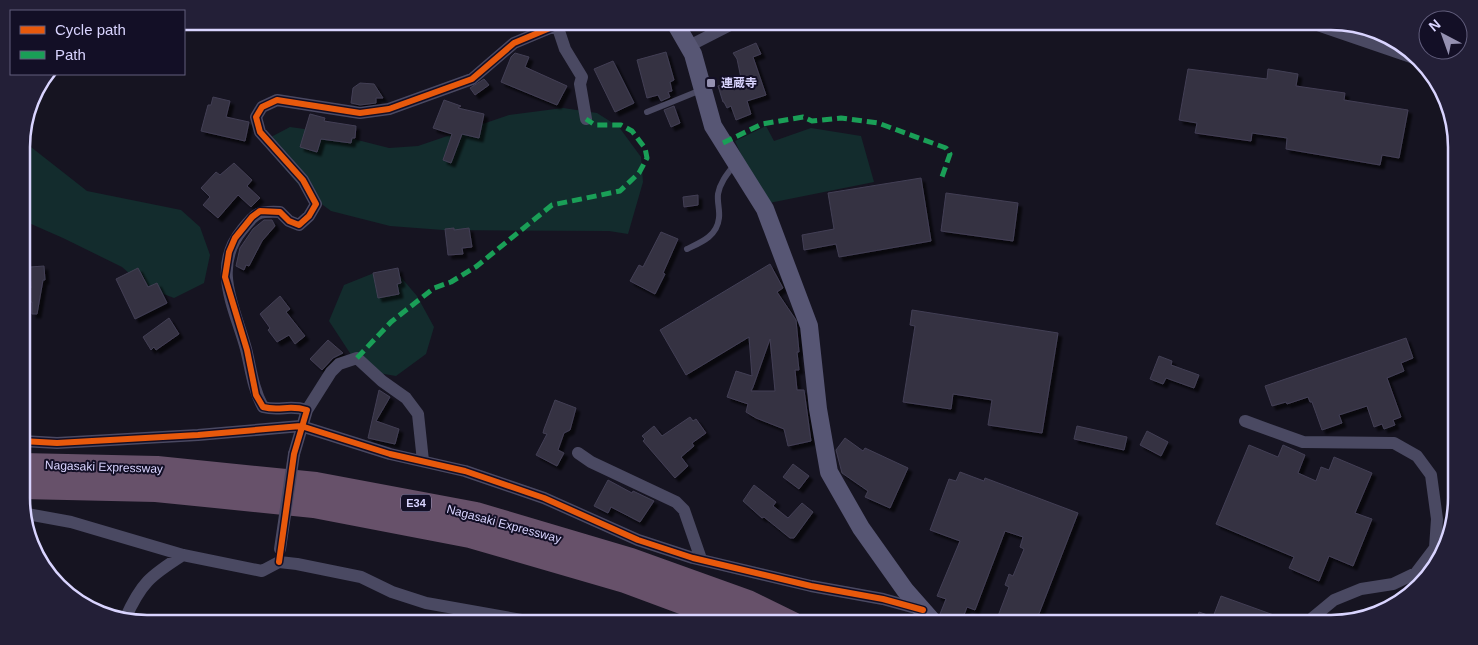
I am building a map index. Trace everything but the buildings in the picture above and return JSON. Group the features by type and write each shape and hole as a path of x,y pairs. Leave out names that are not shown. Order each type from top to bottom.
{"highway":[{"name":"Nagasaki Expressway","path":"30,464 157,468 316,484 476,514 631,560 748,602 775,615"},
{"name":"Nagasaki Expressway","path":"30,487 156,490 324,508 470,536 626,581 717,615"}],"street":[{"path":"307,410 293,406 274,410 263,407 256,395 247,350 226,277 229,252 235,238 252,217 260,211 280,212 289,221 299,225 309,216 316,204 303,180 260,132 256,117 262,106 277,100 360,113 389,109 472,78 514,43 543,30"},
{"path":"560,30 565,49 582,76 580,84 586,119"},
{"path":"679,30 693,54 713,126 735,164 765,209 809,326 818,409 829,472 861,528 905,590 927,615"},
{"path":"689,46 720,30"},
{"path":"1331,30 1404,56"},
{"path":"31,515 71,522 183,555 262,571 280,555 294,454 307,410 330,372 339,364 358,358 382,381 406,398 418,414 423,461"},
{"path":"1245,421 1303,442 1394,443 1417,456 1431,475 1437,519 1435,548 1416,573 1393,584 1361,589 1334,600 1316,615"},
{"path":"30,441 57,443 198,435 301,426 390,454 465,471 544,498 638,540 701,559 811,586 883,599 923,610"},
{"path":"578,453 590,462 676,502 684,510 701,559"},
{"path":"126,613 135,597 152,574 183,555"},
{"path":"280,555 362,577 392,592 426,604 491,615"}],"lane":[{"path":"647,112 702,90"},
{"path":"687,249 705,241 712,234 719,219 718,194 723,180 735,164"}],"green space":[{"path":"563,108 597,113 619,127 641,157 643,182 628,234 609,231 443,230 390,226 331,211 304,191 273,155 271,137 290,127 326,132 389,148 418,146 509,115"},
{"path":"766,126 774,141 811,128 861,136 874,182 769,203 744,161 735,141"},
{"path":"30,146 87,191 181,210 200,227 210,255 204,283 174,298 145,287 122,267 30,224"},
{"path":"374,273 399,275 417,296 434,327 426,354 396,376 361,370 329,321 344,285"}],"marked path":[{"path":"723,143 762,124 803,117 812,121 841,118 878,123 946,148 950,154 942,177"},
{"path":"357,358 391,322 434,288 451,282 477,266 552,205 620,191 639,173 647,158 645,148 632,131 621,125 595,125 586,119"}],"cycle path":[{"path":"279,562 294,454 307,410 300,408 275,409 263,407 256,395 247,350 225,277 229,252 235,238 252,217 260,211 280,212 289,221 299,225 309,216 316,204 303,180 260,132 256,117 262,107 277,100 360,113 389,109 472,79 514,43 545,30"},
{"path":"30,441 57,443 198,435 301,426 390,454 465,471 544,498 638,540 693,558 811,586 883,599 923,610"}],"place":[{"name":"連蔵寺","path":"711,83"}]}
